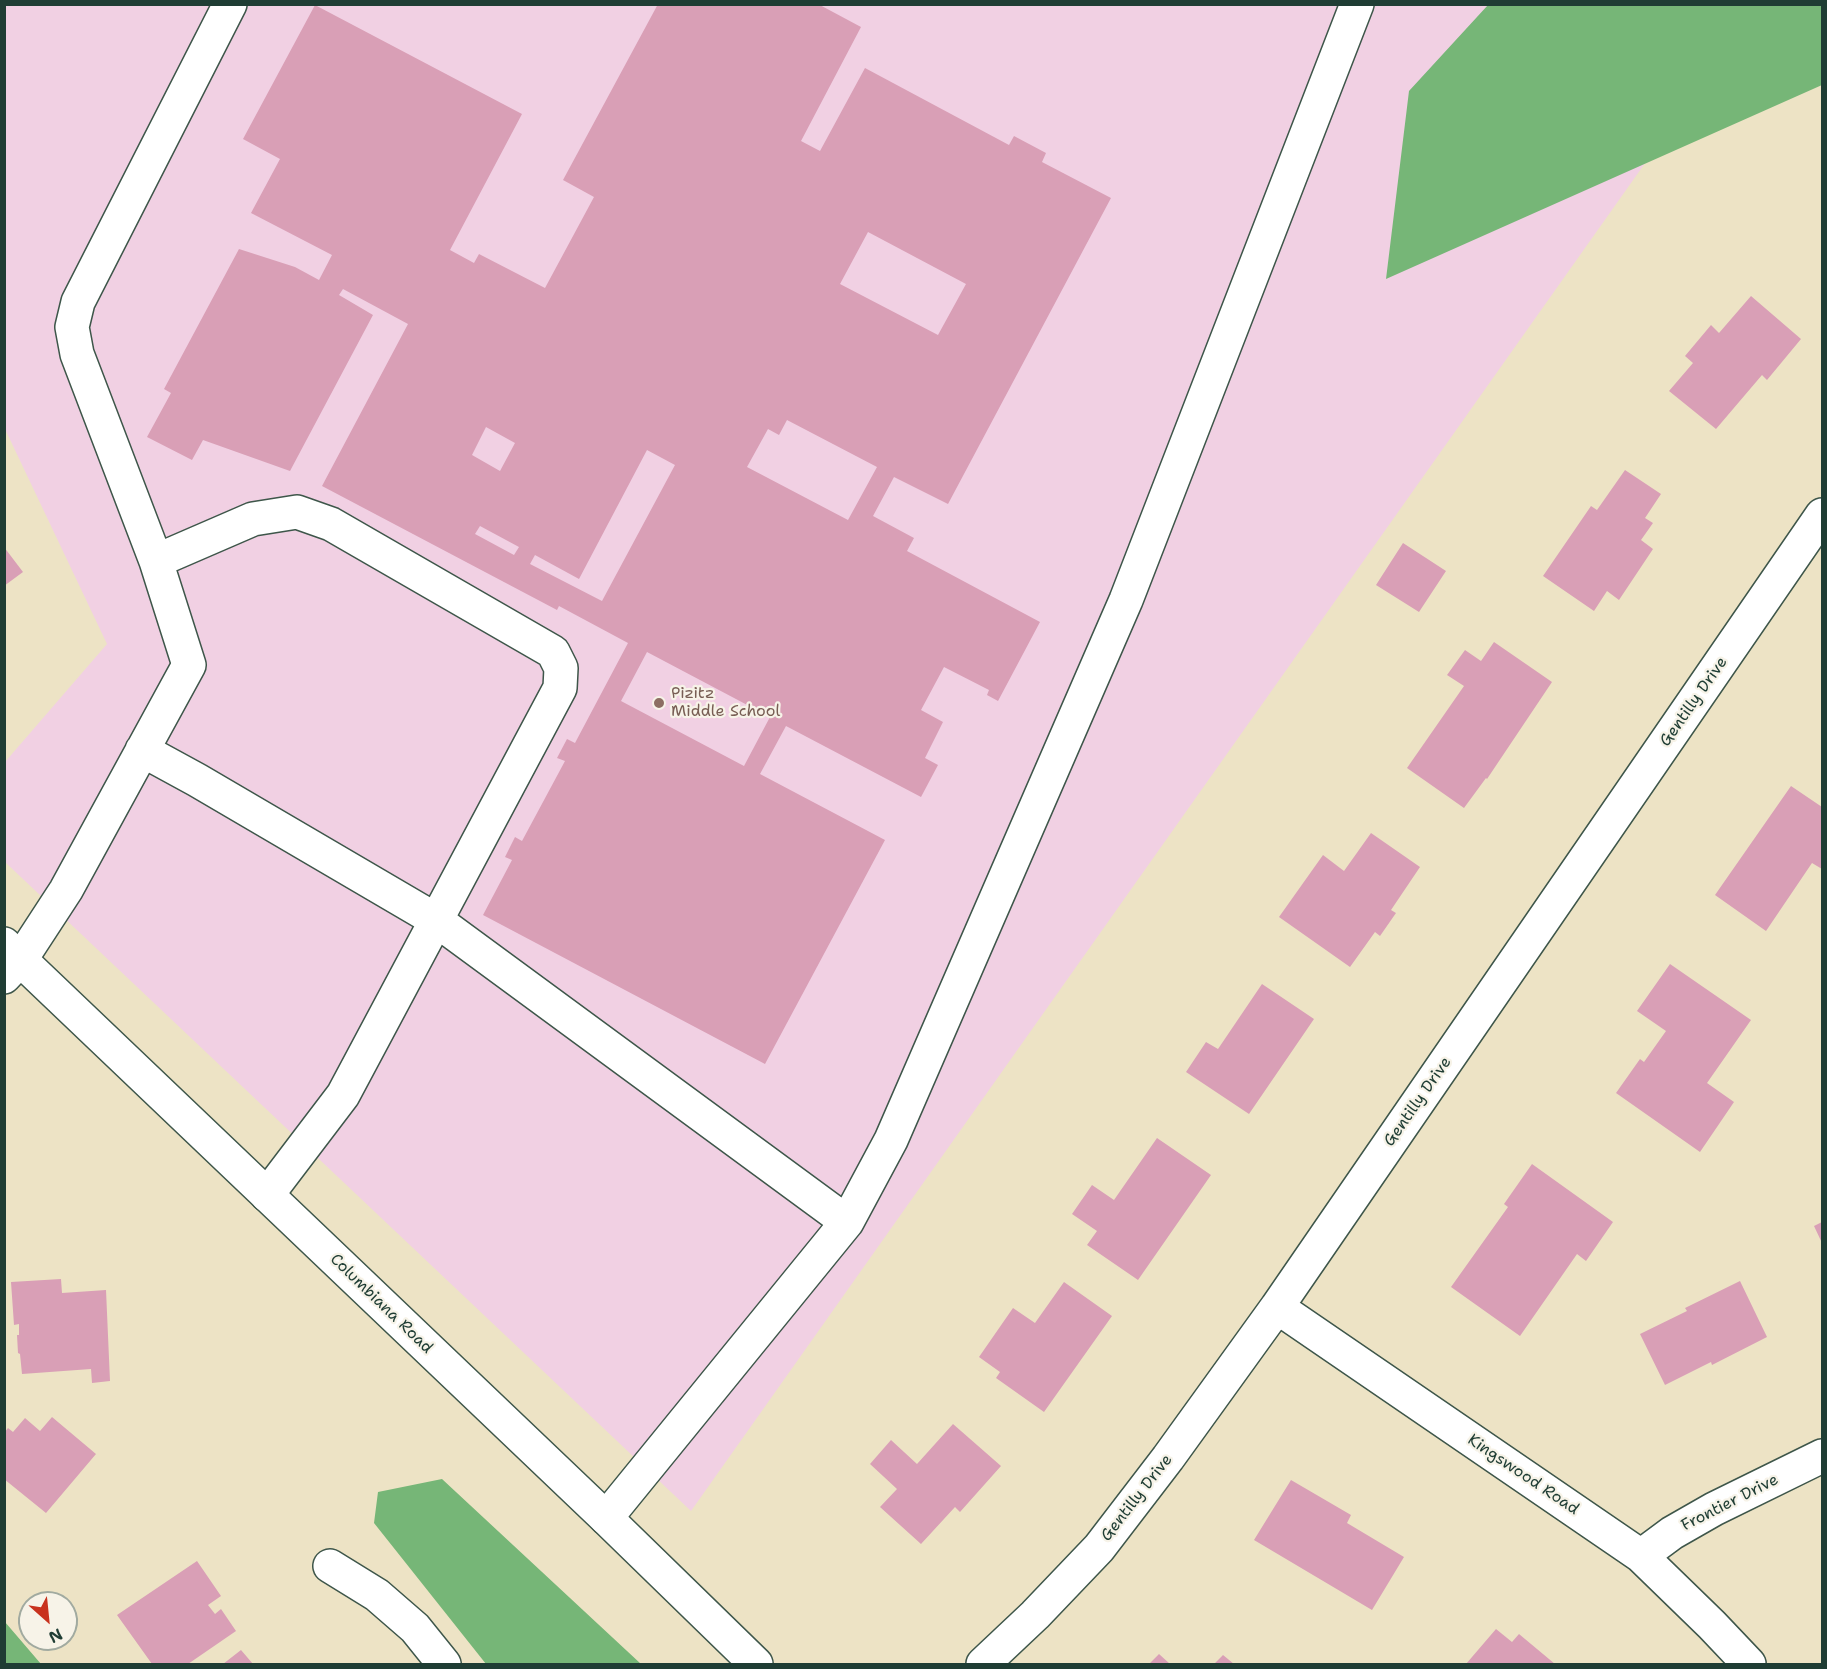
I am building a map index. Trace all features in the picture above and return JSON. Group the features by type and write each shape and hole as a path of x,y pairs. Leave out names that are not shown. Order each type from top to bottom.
{"street":[{"path":"10,960 66,890 189,665 156,561 77,354 72,327 78,302 230,4"},
{"path":"606,1518 847,1222 891,1140 1126,600 1351,7"},
{"path":"156,561 253,519 297,512 331,524 553,652 561,668 560,688 343,1095 267,1195"},
{"name":"Gentilly Drive","path":"984,1665 1099,1548 1168,1458 1277,1307 1822,515"},
{"path":"142,750 436,920 847,1222"},
{"name":"Columbiana Road","path":"10,960 267,1195 606,1518 756,1665"},
{"name":"Kingswood Road","path":"1277,1307 1641,1556 1712,1625 1749,1665"},
{"name":"Frontier Drive","path":"1641,1556 1672,1533 1713,1509 1822,1456"},
{"path":"330,1566 376,1595 415,1629 444,1665"}],"shaded area":[{"name":"Pizitz Middle School","path":"5,5 1757,5 691,1511 5,862 5,762 107,644 5,429"}],"green space":[{"path":"1488,5 1822,5 1822,85 1386,279 1409,91"},
{"path":"442,1479 641,1664 486,1664 374,1523 378,1492"},
{"path":"5,1622 18,1637 18,1651 30,1651 41,1664 5,1664"}],"building":[{"path":"658,4 818,4 861,27 801,141 820,151 865,68 1009,145 1014,136 1046,153 1042,162 1111,198 948,504 894,477 873,516 914,538 907,551 1040,622 998,701 987,695 989,690 944,667 921,710 943,722 925,758 938,765 921,797 786,726 760,774 885,840 765,1064 483,915 512,860 505,857 515,837 522,841 565,761 557,758 567,739 575,743 628,643 559,606 557,610 322,486 408,324 343,289 339,295 373,315 290,471 203,440 192,460 147,437 171,393 164,389 239,249 295,267 319,280 332,255 251,213 280,159 243,139 315,5 522,114 450,250 474,263 479,254 545,288 594,197 563,180","holes":["868,232 966,284 938,335 840,284","787,420 877,467 848,520 747,467 768,429 779,435","486,427 515,443 500,471 472,455","647,450 675,465 602,601 530,564 535,555 579,579","480,526 519,547 514,555 475,534","647,652 770,717 744,766 621,701"]},
{"path":"1751,296 1801,339 1767,380 1762,375 1716,429 1669,391 1693,363 1685,356 1711,325 1719,333"},
{"path":"1625,470 1661,494 1645,518 1653,523 1641,540 1653,549 1619,600 1607,591 1594,611 1543,576 1591,506 1597,510"},
{"path":"1403,543 1446,571 1419,612 1376,585"},
{"path":"4,547 23,572 4,586"},
{"path":"1494,642 1552,682 1487,779 1464,808 1407,768 1464,686 1447,675 1465,650 1481,661"},
{"path":"1791,786 1822,807 1822,869 1812,863 1766,931 1715,895"},
{"path":"1371,833 1420,867 1391,910 1396,913 1380,936 1375,932 1350,967 1279,917 1323,855 1344,871"},
{"path":"1670,964 1751,1020 1707,1083 1734,1102 1700,1152 1616,1093 1640,1059 1644,1062 1666,1031 1637,1011"},
{"path":"1262,984 1314,1019 1249,1114 1186,1072 1206,1042 1218,1049"},
{"path":"1157,1138 1211,1175 1138,1280 1087,1245 1097,1231 1072,1214 1092,1185 1114,1200"},
{"path":"1532,1164 1613,1222 1586,1261 1577,1254 1520,1336 1451,1287 1508,1207 1504,1204"},
{"path":"1822,1222 1822,1243 1814,1226"},
{"path":"61,1279 62,1293 106,1290 110,1381 92,1383 91,1369 22,1374 18,1353 19,1324 14,1325 11,1282"},
{"path":"1740,1281 1767,1337 1712,1365 1711,1362 1665,1385 1640,1334 1687,1311 1685,1308"},
{"path":"1064,1282 1112,1316 1044,1412 996,1378 1000,1372 979,1357 1013,1308 1035,1323"},
{"path":"52,1417 96,1454 46,1513 4,1479 4,1433 8,1428 13,1432 25,1418 40,1431"},
{"path":"953,1424 1001,1466 960,1512 955,1507 921,1544 880,1507 897,1489 870,1464 891,1440 917,1464"},
{"path":"1291,1480 1351,1515 1347,1523 1404,1557 1372,1610 1254,1540"},
{"path":"197,1561 221,1596 208,1605 215,1614 221,1609 236,1631 188,1664 152,1664 117,1615"},
{"path":"1496,1629 1512,1642 1519,1634 1555,1664 1466,1664"},
{"path":"241,1650 253,1664 223,1664"},
{"path":"1159,1654 1170,1664 1149,1664"},
{"path":"1223,1655 1234,1664 1214,1664"}],"place":[{"name":"Pizitz Middle School","path":"659,703"}]}
